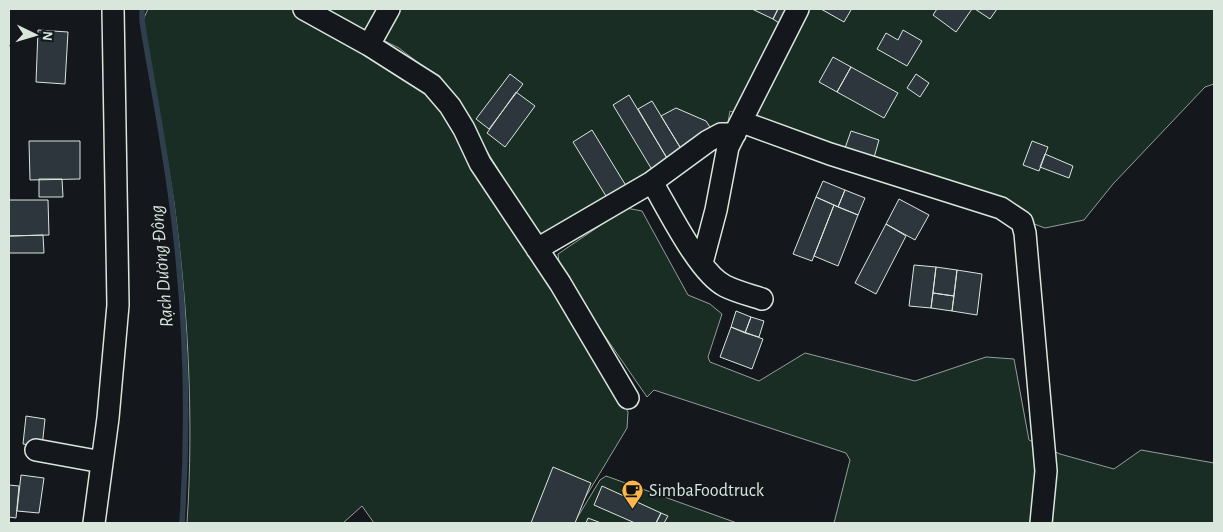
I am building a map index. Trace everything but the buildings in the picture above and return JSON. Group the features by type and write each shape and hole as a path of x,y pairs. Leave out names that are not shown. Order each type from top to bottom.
{"street":[{"path":"94,523 118,305 113,9"},
{"path":"304,9 369,45 432,85 450,106 464,129 480,163 537,249 628,398"},
{"path":"369,45 389,9"},
{"path":"702,263 716,210 728,147 798,9"},
{"path":"537,249 652,182 708,141 738,128 830,154 1001,208 1022,222 1025,233 1046,471 1041,523"},
{"path":"652,182 702,263 713,277 725,286 762,300"},
{"path":"36,450 102,462"}],"green space":[{"path":"148,9 295,9 430,90 535,255 628,412 627,428 570,523 374,523 362,506 343,523 187,523 190,403 183,283 174,203 143,20"},
{"path":"320,9 1214,9 1214,84 1205,87 1113,184 1084,220 1045,228 730,111 728,122 708,139 540,238 446,84 399,48"},
{"path":"626,208 642,211 688,295 710,304 722,314 708,357 710,362 759,381 805,353 915,381 986,357 1014,359 1029,440 1060,454 1114,469 1141,450 1214,463 1214,523 834,523 850,460 846,453 654,390 647,397 560,271 558,254"},
{"path":"606,476 737,523 574,523 600,480"}],"waterway":[{"name":"Rạch Dương Đông","path":"142,9 142,21 162,136 177,245 183,324 186,404 182,523"}],"place":[{"name":"SimbaFoodtruck","path":"633,510"}]}
